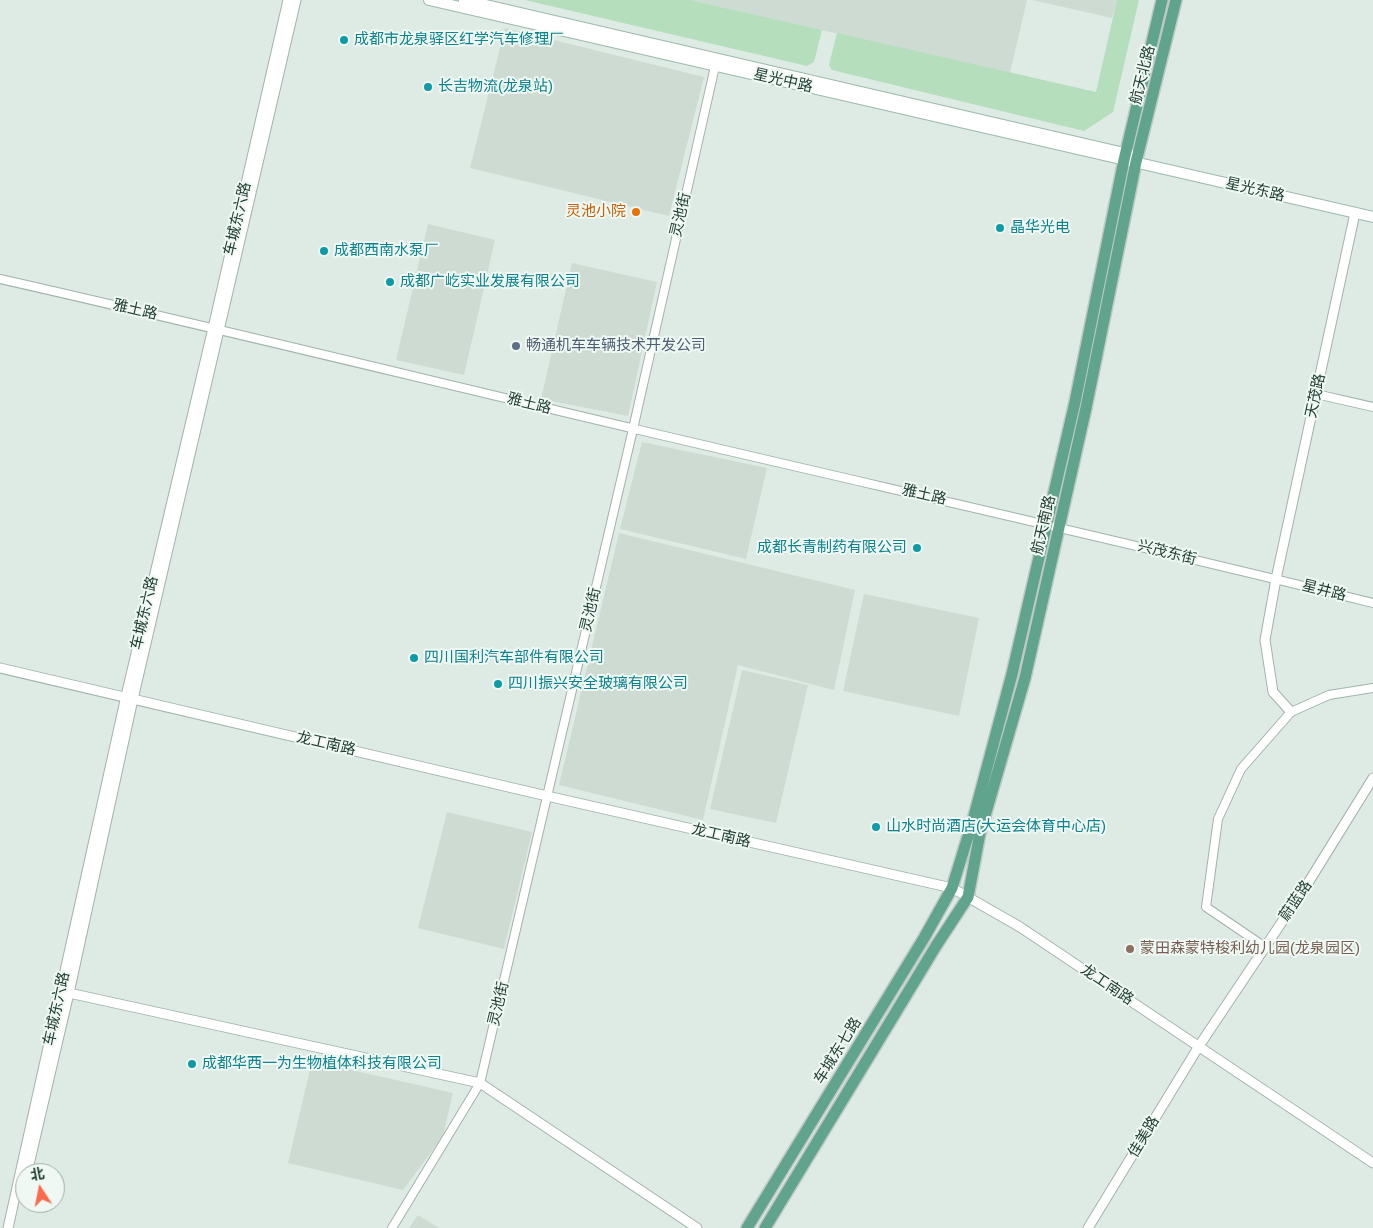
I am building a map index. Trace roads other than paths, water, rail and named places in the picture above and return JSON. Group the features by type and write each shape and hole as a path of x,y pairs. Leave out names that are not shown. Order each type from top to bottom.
{"main road":[{"name":"星光中路","path":"430,0 716,62 1137,159"},
{"name":"星光中路","path":"464,0 716,62"},
{"name":"航天北路","path":"1124,156 1162,0"},
{"name":"航天北路","path":"1137,159 1176,0"},
{"name":"航天南路","path":"952,888 1012,674 1075,402 1124,156"},
{"name":"航天南路","path":"968,897 980,834 1025,678 1086,408 1137,159"},
{"name":"星光东路","path":"1137,159 1373,210"},
{"name":"星光东路","path":"1137,159 1373,217"},
{"name":"车城东七路","path":"747,1228 924,938 952,888"},
{"name":"车城东七路","path":"765,1228 936,946 968,897"}],"street":[{"name":"车城东六路","path":"216,328 288,0"},
{"name":"车城东六路","path":"8,1228 129,697 296,0"},
{"name":"灵池街","path":"392,1228 480,1083 633,429 716,62"},
{"name":"天茂路","path":"1291,712 1273,692 1265,640 1276,579 1355,213"},
{"name":"雅土路","path":"0,280 216,328 633,429 1059,527"},
{"path":"1316,394 1373,407"},
{"name":"兴茂东街","path":"1059,527 1276,579"},
{"name":"星井路","path":"1276,579 1373,603"},
{"name":"龙工南路","path":"0,668 547,796 952,888 1020,927 1373,1163"},
{"path":"1265,947 1206,907 1218,819 1241,769 1291,712 1328,695 1373,688"},
{"name":"车城东六路","path":"29,1163 69,993 129,697"},
{"name":"蔚蓝路","path":"1199,1046 1308,883 1373,778"},
{"path":"69,993 480,1083 697,1228"},
{"name":"佳美路","path":"1088,1228 1199,1046"},
{"path":"14,1228 17,1213"}],"place":[{"name":"成都市龙泉驿区红学汽车修理厂","path":"344,40"},
{"name":"长吉物流(龙泉站)","path":"428,87"},
{"name":"灵池小院","path":"636,212"},
{"name":"晶华光电","path":"1000,228"},
{"name":"成都西南水泵厂","path":"324,251"},
{"name":"成都广屹实业发展有限公司","path":"390,282"},
{"name":"畅通机车车辆技术开发公司","path":"516,346"},
{"name":"成都长青制药有限公司","path":"917,548"},
{"name":"四川国利汽车部件有限公司","path":"414,658"},
{"name":"四川振兴安全玻璃有限公司","path":"498,684"},
{"name":"山水时尚酒店(大运会体育中心店)","path":"876,827"},
{"name":"蒙田森蒙特梭利幼儿园(龙泉园区)","path":"1130,949"},
{"name":"成都华西一为生物植体科技有限公司","path":"192,1064"}]}
